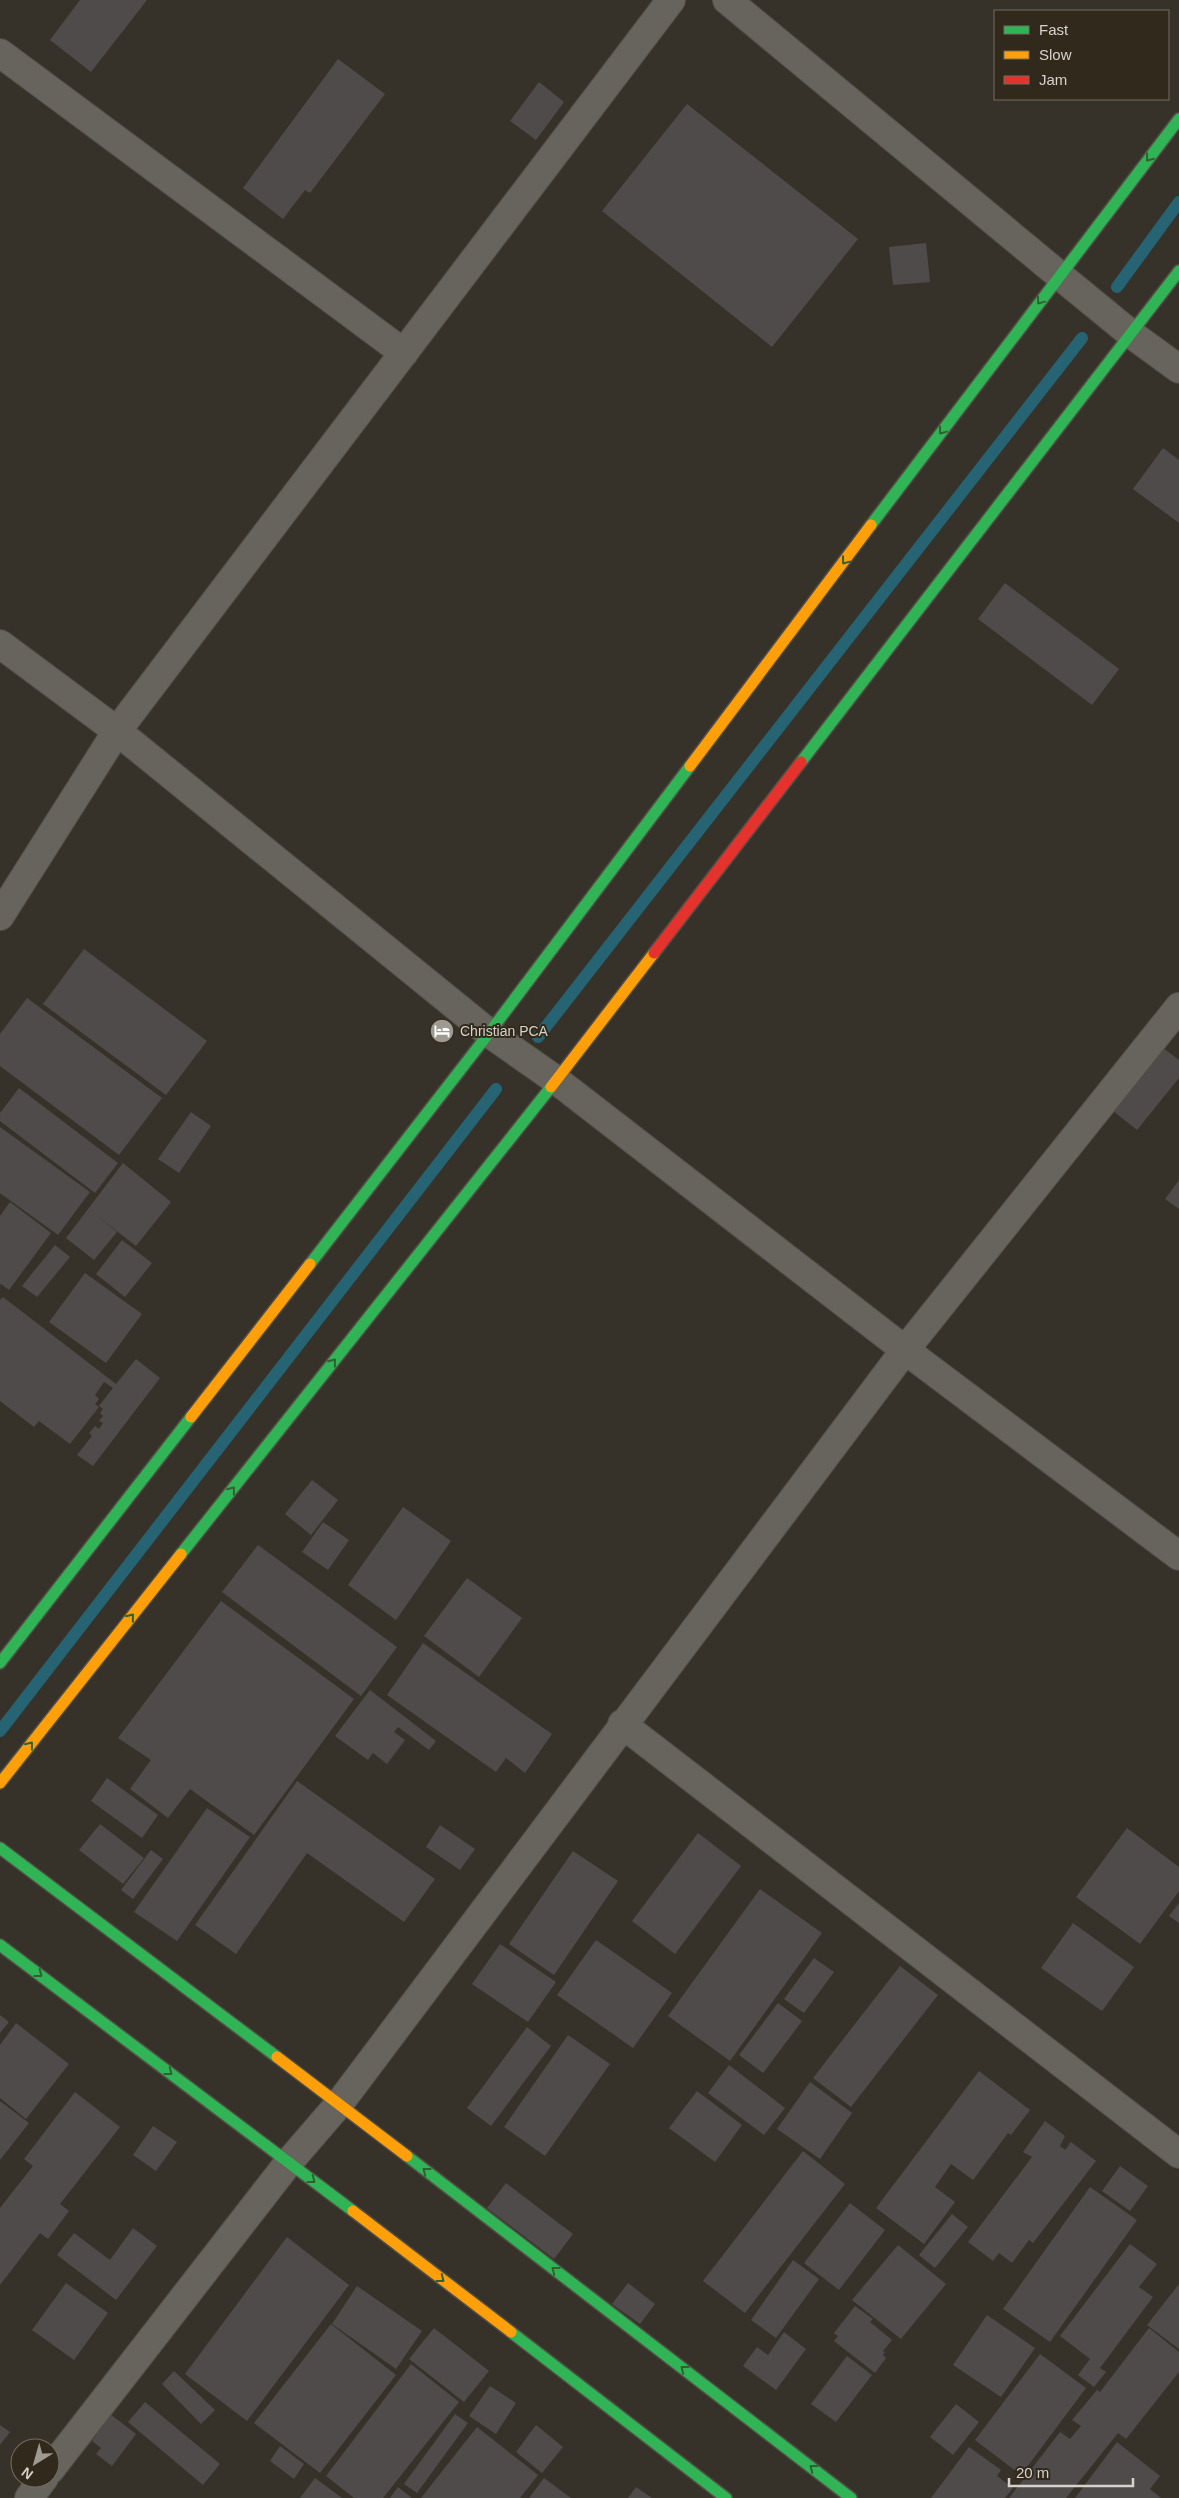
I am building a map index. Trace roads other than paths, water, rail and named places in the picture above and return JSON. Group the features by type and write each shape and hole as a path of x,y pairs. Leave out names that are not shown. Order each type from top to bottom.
{"street":[{"path":"0,916 117,731 671,0"},
{"path":"726,0 1059,275 1179,369"},
{"path":"0,53 404,353"},
{"path":"0,1663 489,1033 1059,275 1179,119"},
{"path":"0,1783 556,1080 1179,271"},
{"path":"0,644 117,731 489,1033 556,1080 905,1350 1179,1556"},
{"path":"60,2457 289,2162 339,2104 622,1724 905,1350 1179,1006"},
{"path":"622,1724 1179,2154"},
{"path":"0,1848 339,2104 851,2498"},
{"path":"0,1945 289,2162 726,2498"},
{"path":"28,2498 36,2488"}],"waterway":[{"path":"1117,287 1179,202"},
{"path":"538,1037 1082,338"},
{"path":"0,1731 496,1089"}],"place":[{"name":"Christian PCA","path":"442,1031"}]}
